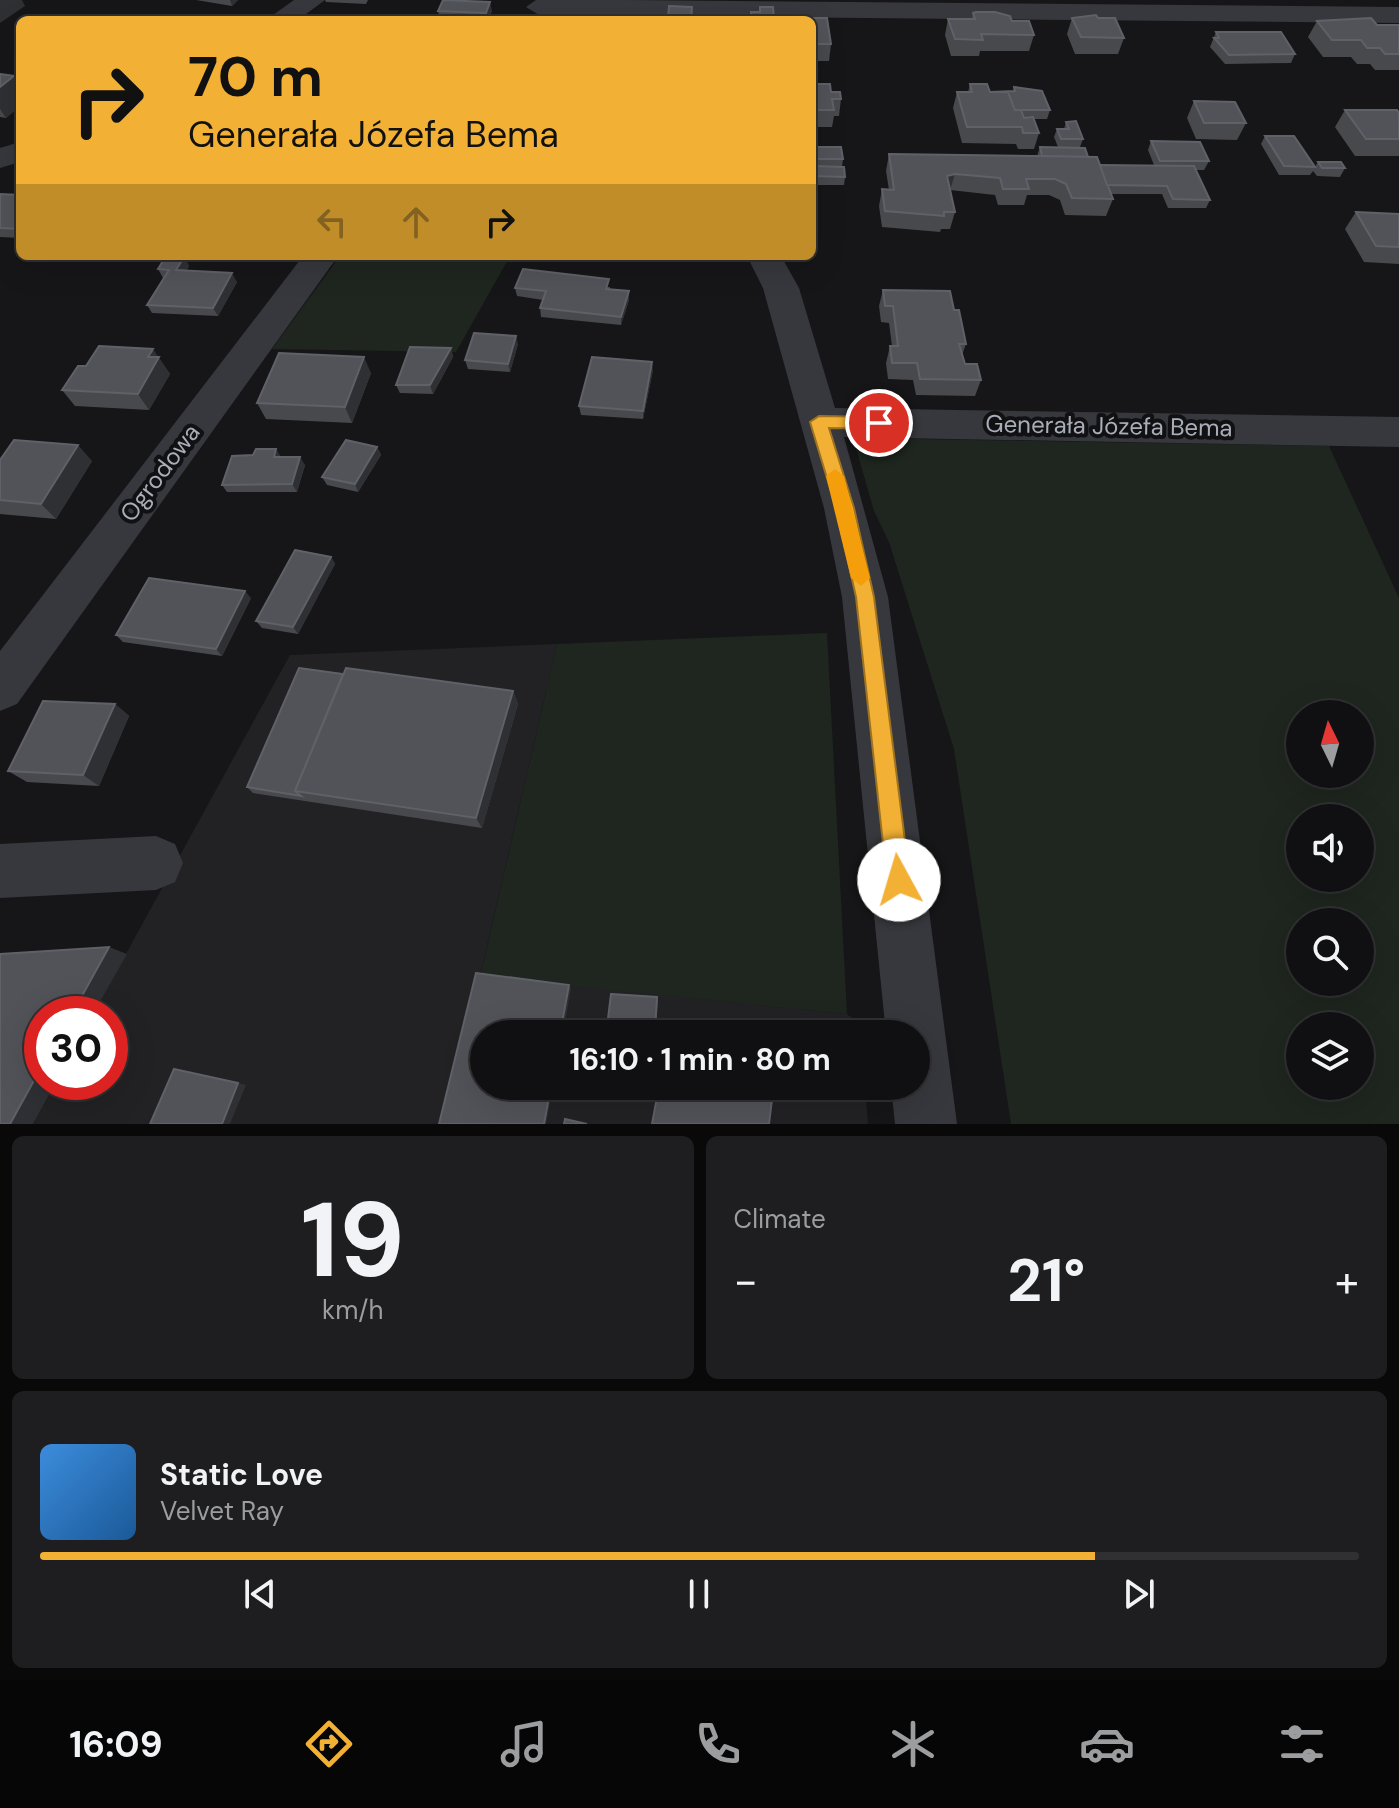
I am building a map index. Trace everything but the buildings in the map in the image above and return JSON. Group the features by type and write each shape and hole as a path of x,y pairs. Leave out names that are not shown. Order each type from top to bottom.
{"street":[{"path":"286,16 312,0"},
{"path":"541,9 1399,15"},
{"name":"Ogrodowa","path":"0,689 318,260"},
{"path":"766,260 781,288 845,508 865,597 914,1020"},
{"name":"Generała Józefa Bema","path":"819,422 1399,432"},
{"path":"0,871 156,863"},
{"path":"923,1100 926,1124"}],"shaded area":[{"path":"337,260 508,260 456,352 272,349"},
{"path":"853,438 1329,446 1399,598 1399,1124 1011,1124 954,749 889,542 874,511"},
{"path":"827,633 847,1014 480,977 557,644"},
{"path":"557,644 480,976 847,1014 854,1020 470,1020 470,1100 866,1100 868,1124 33,1124 46,1100 128,1100 128,996 103,996 290,655"}],"slow traffic":[{"path":"835,476 861,578"}],"route":[{"path":"879,423 819,422 845,508 865,597 899,880"}]}
